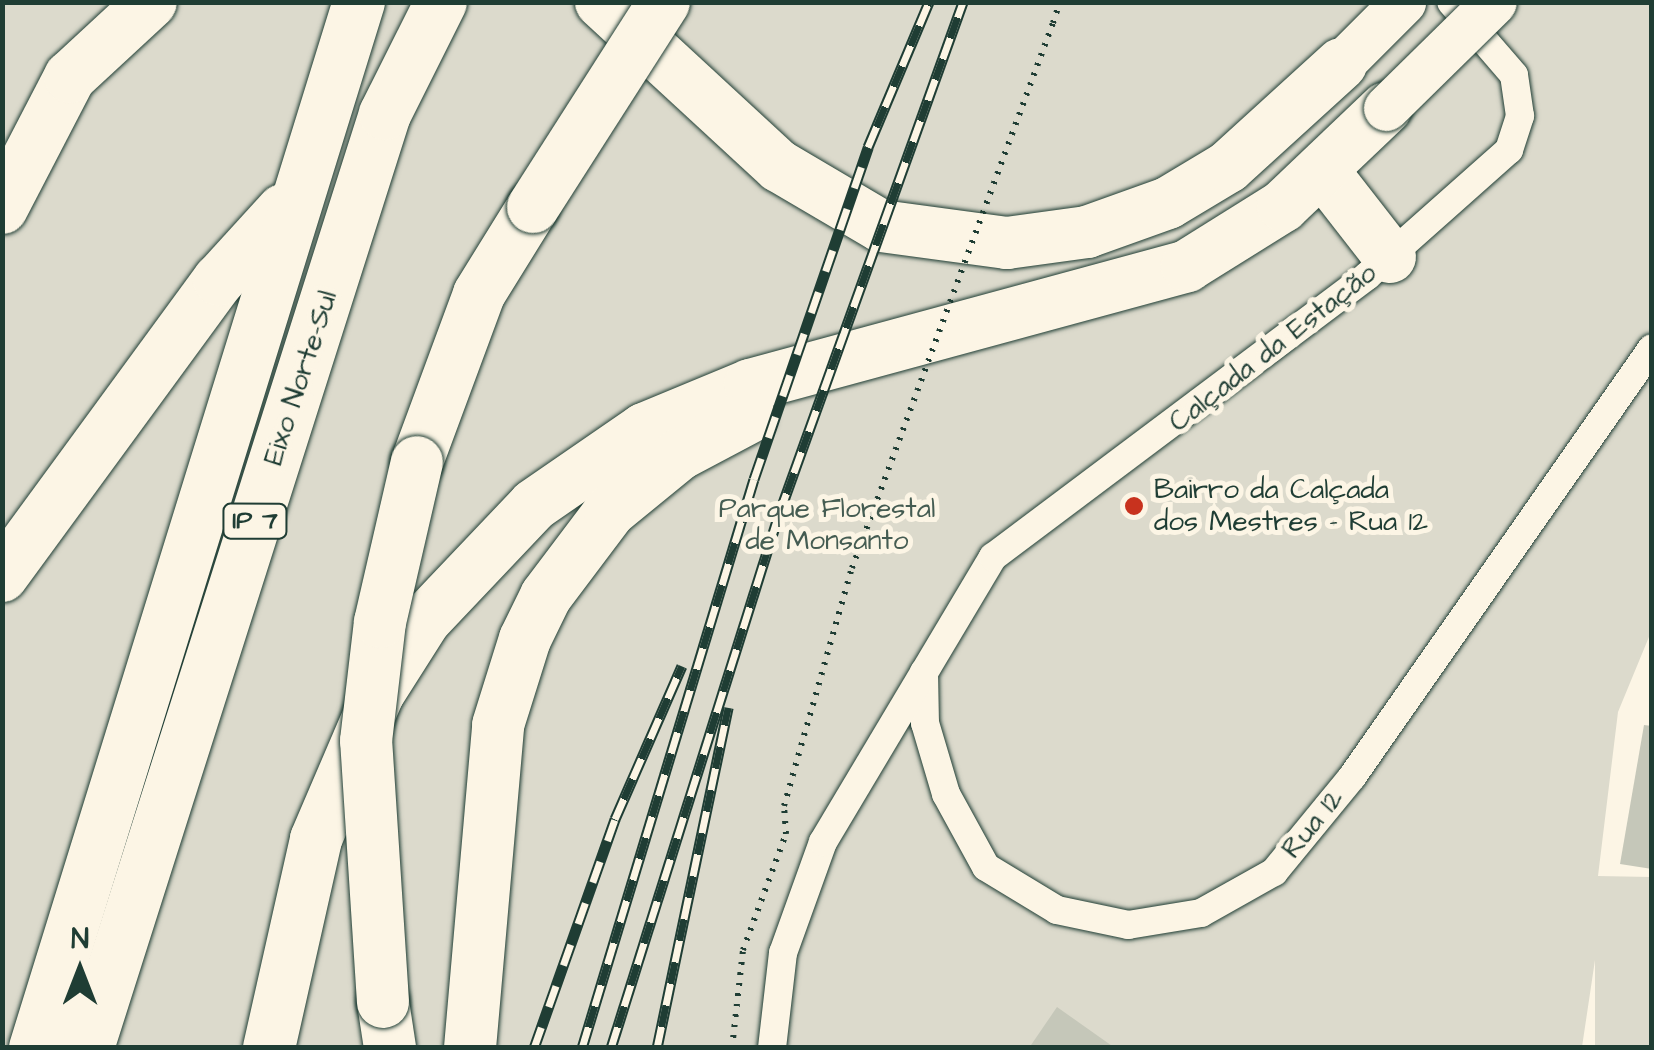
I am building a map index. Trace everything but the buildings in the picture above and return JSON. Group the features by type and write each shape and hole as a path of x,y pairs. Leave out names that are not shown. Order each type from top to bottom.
{"highway":[{"path":"2,208 70,77 150,2"},
{"name":"Eixo Norte-Sul","path":"36,1048 294,197 359,2"},
{"name":"Eixo Norte-Sul","path":"88,1048 386,114 441,2"},
{"path":"601,2 779,166 881,226 1007,242 1087,232 1168,203 1228,167 1340,64"},
{"path":"383,1032 366,741 380,622 417,462 478,294 664,2"},
{"path":"269,1048 316,840 378,694 424,620 470,566 562,484 644,429 714,398 1187,266 1323,171 1386,108"},
{"path":"1323,171 1390,256"},
{"path":"2,576 220,280 294,197"},
{"path":"470,1048 498,725 525,639 575,552 646,479 708,436 986,325"},
{"path":"307,1048 316,840"}],"main road":[{"path":"1340,64 1403,2"},
{"path":"1386,108 1494,2"}],"street":[{"name":"Calçada da Estação","path":"772,1048 783,953 823,842 992,557 1390,256 1498,166 1520,116 1514,75 1450,2"},
{"name":"Rua 12","path":"924,670 925,723 946,794 986,867 1057,910 1128,925 1202,913 1274,872 1352,777 1652,348"}],"path":[{"path":"732,1048 743,950 786,834 784,806 852,568 1060,2"}],"green space":[{"name":"Parque Florestal de Monsanto","path":"2,3 1651,3 1651,632 1618,712 1598,876 1651,877 1651,1047 1595,1047 1595,960 1582,1047 3,1047"}],"railway":[{"path":"582,1048 754,479 868,147 929,2"},
{"path":"611,1048 779,514 963,2"},
{"path":"534,1048 615,819 682,666"},
{"path":"657,1048 728,707"}],"place":[{"name":"Bairro da Calçada dos Mestres - Rua 12","path":"1134,506"}]}
